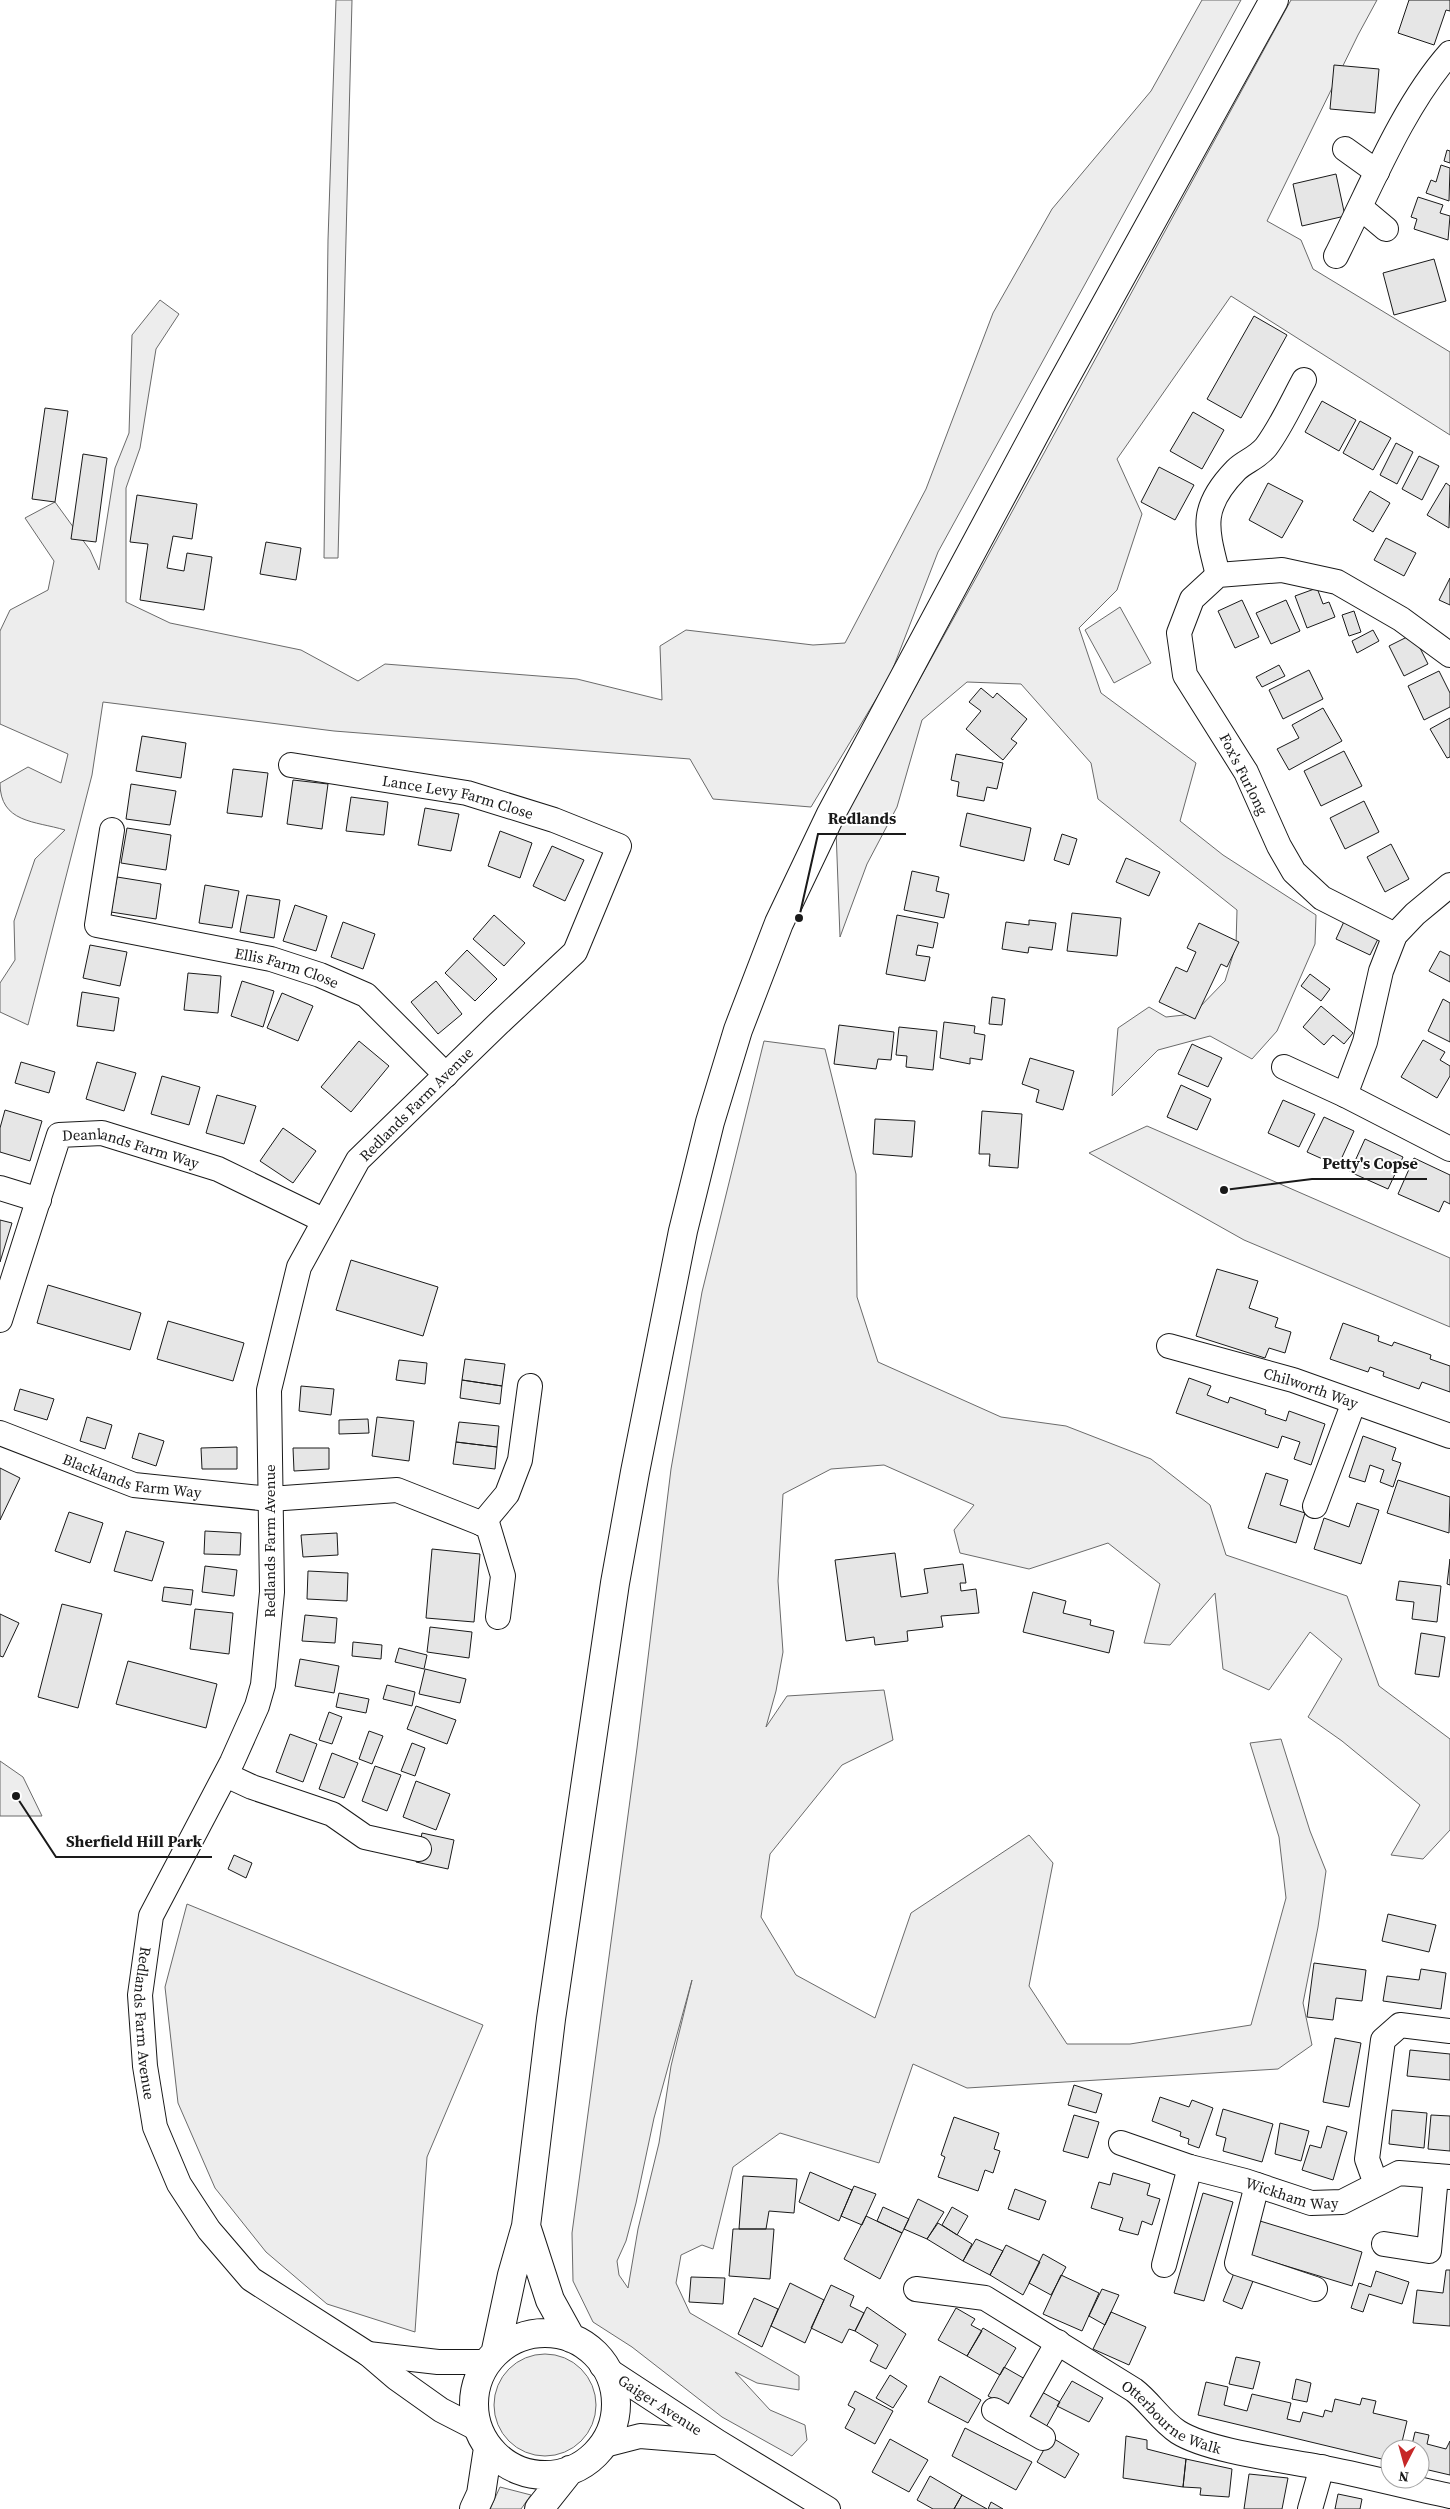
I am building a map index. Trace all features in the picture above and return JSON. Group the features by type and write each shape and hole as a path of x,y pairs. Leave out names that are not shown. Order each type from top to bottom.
{"highway":[{"path":"491,2356 515,2340 535,2334 559,2334 571,2338 586,2347 602,2366 616,2391 617,2404 614,2426 605,2445 585,2462 570,2470 545,2475 524,2472 500,2461 483,2439 475,2418 474,2394 477,2381 491,2356 526,2226 554,2000 614,1592 635,1472 683,1231 710,1122 738,1030 779,923 831,814 1054,398 1274,0"},
{"path":"526,2226 550,2300 571,2338"},
{"path":"474,2509 481,2494 483,2439"},
{"path":"539,2509 570,2470"}],"street":[{"path":"1336,256 1377,172 1431,74 1450,53"},
{"path":"1345,149 1377,172"},
{"path":"1360,208 1386,229"},
{"path":"1304,380 1267,445 1256,458 1237,469 1218,492 1208,512 1208,534 1218,575 1282,570 1337,582 1401,620 1450,655"},
{"name":"Fox's Furlong","path":"1218,575 1192,599 1179,633 1185,675 1246,772 1279,846 1294,872 1322,898 1395,934"},
{"name":"Lance Levy Farm Close","path":"291,766 467,793 554,820 619,846"},
{"name":"Ellis Farm Close","path":"112,830 97,925 271,959 320,974 366,995 446,1075"},
{"name":"Redlands Farm Avenue","path":"483,2439 396,2378 368,2354 251,2279 209,2230 179,2184 155,2127 145,2066 140,1995 151,1916 226,1775 257,1706 263,1684 272,1592 269,1390 299,1268 323,1220 358,1160 575,952 619,846"},
{"path":"1345,1095 1365,1042 1382,972 1395,934 1415,914 1450,885"},
{"path":"1284,1067 1345,1095 1450,1150"},
{"name":"Deanlands Farm Way","path":"0,1320 59,1135 102,1133 218,1169 323,1220"},
{"path":"0,1188 38,1200"},
{"name":"Chilworth Way","path":"1169,1346 1293,1380 1450,1436"},
{"path":"498,1617 503,1576 488,1526 482,1524 507,1494 520,1460 530,1386"},
{"path":"1315,1506 1354,1402"},
{"name":"Blacklands Farm Way","path":"0,1433 134,1485 270,1499 397,1490 482,1524"},
{"path":"226,1775 252,1787 332,1814 365,1837 419,1848"},
{"path":"1376,2184 1367,2159 1383,2040 1400,2025 1450,2031"},
{"name":"Wickham Way","path":"1121,2143 1190,2167 1257,2185 1311,2203 1342,2202 1399,2173 1443,2176"},
{"path":"1164,2265 1190,2167"},
{"path":"1384,2244 1429,2251 1443,2176"},
{"path":"1257,2185 1236,2263 1315,2289"},
{"name":"Otterbourne Walk","path":"916,2289 985,2298 1134,2390 1179,2433 1198,2441 1254,2455 1322,2467 1450,2496"},
{"path":"1043,2438 1003,2416 1058,2342"},
{"name":"Redlands Farm Avenue","path":"368,2354 438,2362 491,2356"},
{"name":"Gaiger Avenue","path":"602,2366 718,2442 828,2509"},
{"name":"Gaiger Avenue","path":"605,2445 640,2436 718,2442"},
{"path":"1310,2509 1322,2467"}],"shaded area":[{"path":"336,0 352,0 338,558 324,558 328,240"},
{"path":"1202,0 1241,0 938,552 890,676 811,807 713,799 690,759 334,731 103,702 92,775 28,1025 0,1012 0,983 15,960 14,921 35,859 65,830 31,822 13,813 6,806 0,783 28,767 61,783 68,754 0,724 0,631 10,610 48,590 54,561 25,518 55,502 90,550 99,570 115,468 129,433 132,335 160,300 179,314 156,349 140,448 126,488 126,602 170,623 301,650 358,681 385,664 577,679 662,700 660,646 686,630 813,645 845,643 926,489 993,313 1052,209 1151,91"},
{"path":"1291,0 1377,0 1267,221 1301,240 1313,269 1450,352 1450,435 1231,296 1117,459 1142,514 1117,590 1079,628 1101,693 1196,763 1180,821 1223,855 1316,915 1315,944 1277,1031 1252,1059 1210,1036 1158,1050 1112,1096 1118,1028 1149,1007 1166,1017 1193,1014 1225,981 1236,945 1237,910 1098,799 1091,763 1021,684 967,682 922,720 897,807 867,864 840,937 836,830 977,576"},
{"path":"1120,607 1151,663 1114,683 1085,630"},
{"path":"764,1041 825,1049 856,1174 857,1297 878,1362 1001,1417 1066,1426 1151,1459 1210,1505 1226,1555 1347,1596 1379,1686 1450,1739 1450,1830 1423,1859 1391,1855 1420,1805 1342,1741 1308,1717 1342,1659 1310,1632 1269,1690 1223,1669 1215,1593 1170,1645 1144,1643 1160,1584 1108,1543 1029,1569 960,1553 954,1530 974,1505 884,1465 831,1469 783,1494 778,1581 783,1652 776,1691 766,1727 787,1696 884,1690 893,1740 842,1765 770,1854 761,1917 796,1975 875,2018 911,1913 1029,1835 1053,1863 1029,1986 1067,2044 1130,2044 1251,2025 1286,1898 1279,1837 1250,1743 1281,1739 1310,1831 1326,1871 1318,1927 1303,2003 1312,2045 1278,2069 967,2088 913,2064 879,2163 780,2133 733,2167 713,2249 702,2245 681,2255 676,2283 690,2313 799,2376 799,2390 757,2383 735,2372 770,2410 805,2425 807,2440 792,2456 722,2417 632,2347 593,2322 573,2281 572,2233 637,1748 671,1469 702,1292","holes":["692,1980 671,2066 659,2143 638,2229 628,2288 619,2275 617,2261 626,2241 654,2118"]},
{"path":"1147,1126 1450,1258 1450,1327 1244,1240 1089,1153"},
{"path":"0,1761 23,1777 42,1816 0,1816"},
{"path":"187,1904 483,2025 427,2157 415,2332 327,2304 266,2252 215,2188 178,2103 165,1987"},
{"path":"545,2354 565,2358 581,2369 592,2385 596,2405 592,2425 581,2441 565,2452 545,2456 525,2452 509,2441 498,2425 494,2405 498,2385 509,2369 525,2358"},
{"path":"500,2487 531,2495 521,2509 490,2509"}],"building":[{"path":"1409,0 1450,0 1450,11 1446,10 1434,45 1398,33"},
{"path":"1334,65 1379,69 1375,113 1330,109"},
{"path":"1447,150 1450,151 1450,163 1444,161"},
{"path":"1441,165 1450,168 1449,201 1426,193 1431,180 1436,182"},
{"path":"1336,174 1345,216 1302,226 1293,184"},
{"path":"1418,197 1443,205 1440,213 1450,216 1448,240 1414,229 1417,219 1411,217"},
{"path":"1434,259 1446,301 1394,315 1383,273"},
{"path":"1254,316 1287,335 1241,418 1207,399"},
{"path":"1322,401 1356,420 1339,451 1305,432"},
{"path":"45,408 68,411 55,502 32,499"},
{"path":"1193,412 1224,430 1202,469 1170,451"},
{"path":"1360,421 1391,438 1373,470 1343,453"},
{"path":"1396,443 1413,452 1397,484 1380,475"},
{"path":"83,454 107,458 96,542 71,539"},
{"path":"1419,456 1439,466 1422,500 1402,489"},
{"path":"1159,467 1194,485 1175,520 1141,502"},
{"path":"1268,483 1303,501 1282,538 1249,520"},
{"path":"1446,483 1450,486 1449,528 1427,515"},
{"path":"1370,491 1390,503 1373,532 1353,520"},
{"path":"137,495 197,504 192,539 173,536 167,568 184,571 187,553 212,557 204,610 140,600 148,544 130,542"},
{"path":"1386,538 1416,553 1404,576 1374,560"},
{"path":"266,542 301,548 296,580 260,574"},
{"path":"1450,578 1450,605 1439,600"},
{"path":"1317,588 1323,604 1329,602 1335,617 1307,628 1295,596"},
{"path":"1242,600 1259,637 1235,648 1218,611"},
{"path":"1286,600 1300,631 1271,644 1256,613"},
{"path":"1354,611 1361,632 1349,636 1342,615"},
{"path":"1373,630 1379,641 1357,653 1352,641"},
{"path":"1413,634 1428,664 1404,676 1389,646"},
{"path":"1279,665 1285,676 1262,687 1256,677"},
{"path":"1309,670 1323,699 1283,719 1269,690"},
{"path":"1439,671 1450,693 1450,707 1424,720 1408,686"},
{"path":"981,688 993,698 997,693 1027,719 1011,739 1017,743 1003,760 966,729 981,711 969,702"},
{"path":"1323,708 1342,741 1289,770 1277,749 1299,738 1292,725"},
{"path":"1450,718 1450,757 1447,758 1430,729"},
{"path":"142,736 186,743 181,778 136,771"},
{"path":"1344,751 1362,786 1321,806 1304,771"},
{"path":"956,754 1003,763 997,789 987,787 984,801 957,796 959,782 951,780"},
{"path":"233,769 268,773 262,817 227,813"},
{"path":"293,780 328,784 322,829 287,824"},
{"path":"131,784 176,791 170,825 126,819"},
{"path":"351,797 388,802 384,835 346,831"},
{"path":"1364,801 1379,832 1345,849 1330,818"},
{"path":"425,808 459,814 451,851 418,845"},
{"path":"967,813 1031,828 1024,861 960,846"},
{"path":"127,828 171,835 166,870 121,863"},
{"path":"500,831 532,843 520,878 488,866"},
{"path":"1062,834 1077,839 1069,865 1054,860"},
{"path":"1391,844 1409,879 1385,892 1367,857"},
{"path":"552,846 584,860 565,901 533,886"},
{"path":"1126,858 1160,872 1149,896 1116,882"},
{"path":"912,871 939,877 936,891 949,894 944,918 904,910"},
{"path":"117,877 161,884 156,919 111,912"},
{"path":"205,885 239,891 232,928 199,923"},
{"path":"247,895 280,900 274,938 240,932"},
{"path":"295,905 327,916 316,951 283,941"},
{"path":"1072,913 1121,918 1117,956 1067,951"},
{"path":"494,915 525,943 504,966 473,939"},
{"path":"897,915 938,923 933,948 918,945 916,955 930,957 925,981 886,974"},
{"path":"1347,915 1380,935 1370,955 1336,939"},
{"path":"1029,920 1056,923 1052,950 1029,947 1028,953 1002,949 1006,922 1029,925"},
{"path":"343,922 375,934 363,969 331,957"},
{"path":"1199,923 1239,942 1227,967 1221,964 1195,1019 1159,1002 1176,967 1187,972 1196,952 1187,948"},
{"path":"90,945 127,952 120,986 83,978"},
{"path":"467,950 497,979 475,1001 445,973"},
{"path":"1440,951 1450,956 1450,982 1429,971"},
{"path":"188,973 221,976 218,1013 184,1010"},
{"path":"1310,974 1330,989 1321,1001 1301,986"},
{"path":"242,981 274,991 263,1027 231,1016"},
{"path":"436,981 462,1014 438,1034 411,1002"},
{"path":"82,992 119,998 114,1031 77,1026"},
{"path":"282,993 313,1006 298,1041 267,1028"},
{"path":"992,997 1005,999 1002,1025 989,1024"},
{"path":"1443,999 1450,1003 1450,1042 1428,1031"},
{"path":"1321,1006 1353,1033 1344,1044 1333,1035 1324,1045 1303,1027"},
{"path":"944,1022 975,1026 974,1033 985,1035 982,1060 970,1058 970,1064 940,1058"},
{"path":"839,1025 894,1032 891,1060 878,1059 876,1069 834,1064"},
{"path":"899,1027 937,1031 933,1070 906,1067 907,1056 896,1055"},
{"path":"1423,1040 1445,1052 1440,1060 1450,1066 1450,1076 1437,1098 1401,1077"},
{"path":"359,1041 389,1066 351,1112 321,1087"},
{"path":"1192,1044 1222,1058 1208,1087 1178,1074"},
{"path":"1030,1058 1074,1071 1063,1110 1036,1102 1039,1090 1022,1084"},
{"path":"21,1062 55,1072 49,1093 15,1083"},
{"path":"97,1062 136,1073 124,1111 86,1099"},
{"path":"162,1076 200,1087 189,1125 151,1114"},
{"path":"1181,1085 1211,1099 1197,1130 1167,1117"},
{"path":"217,1095 256,1106 244,1144 206,1133"},
{"path":"1283,1100 1315,1114 1299,1147 1268,1133"},
{"path":"5,1110 42,1121 30,1161 0,1152 0,1128"},
{"path":"982,1111 1022,1114 1018,1168 989,1166 990,1154 979,1154"},
{"path":"1324,1117 1354,1131 1338,1166 1307,1152"},
{"path":"875,1119 915,1121 912,1157 873,1154"},
{"path":"283,1128 316,1151 293,1183 260,1161"},
{"path":"1365,1139 1403,1157 1388,1189 1350,1172"},
{"path":"1414,1158 1450,1175 1450,1204 1444,1201 1439,1212 1398,1194"},
{"path":"0,1220 12,1223 0,1262"},
{"path":"351,1260 438,1287 423,1336 336,1310"},
{"path":"1217,1269 1258,1281 1249,1308 1278,1318 1275,1327 1291,1332 1285,1353 1269,1348 1265,1358 1196,1336"},
{"path":"48,1285 141,1313 130,1350 37,1323"},
{"path":"168,1321 244,1343 233,1381 157,1359"},
{"path":"1343,1323 1379,1336 1378,1341 1392,1346 1394,1342 1431,1355 1430,1359 1450,1366 1450,1392 1422,1382 1419,1389 1383,1376 1384,1372 1370,1367 1368,1372 1330,1359"},
{"path":"465,1359 505,1364 502,1386 462,1380"},
{"path":"399,1360 427,1363 425,1384 396,1380"},
{"path":"1189,1378 1211,1386 1207,1395 1228,1403 1230,1397 1266,1410 1265,1414 1286,1421 1289,1411 1325,1424 1311,1465 1294,1459 1300,1442 1282,1436 1278,1448 1176,1413"},
{"path":"462,1380 502,1386 500,1404 460,1398"},
{"path":"301,1386 334,1389 331,1415 299,1411"},
{"path":"20,1389 54,1399 47,1420 14,1410"},
{"path":"87,1417 112,1425 105,1449 80,1441"},
{"path":"377,1417 414,1421 409,1461 372,1456"},
{"path":"368,1419 369,1433 339,1434 339,1420"},
{"path":"459,1422 499,1426 497,1447 456,1442"},
{"path":"139,1433 164,1441 156,1466 132,1458"},
{"path":"1363,1436 1396,1448 1392,1460 1401,1463 1393,1487 1380,1482 1384,1470 1370,1465 1365,1482 1349,1477"},
{"path":"456,1442 497,1447 495,1469 453,1464"},
{"path":"237,1447 237,1469 202,1469 201,1448"},
{"path":"293,1448 329,1448 329,1469 294,1471"},
{"path":"0,1468 20,1478 0,1520"},
{"path":"1266,1473 1288,1480 1280,1505 1305,1513 1296,1543 1248,1528"},
{"path":"1398,1480 1450,1497 1449,1533 1387,1513"},
{"path":"1357,1503 1379,1510 1361,1564 1314,1549 1324,1518 1349,1527"},
{"path":"69,1512 103,1523 90,1563 55,1551"},
{"path":"126,1531 164,1542 152,1581 114,1571"},
{"path":"205,1531 241,1533 240,1555 204,1554"},
{"path":"337,1533 338,1555 303,1557 301,1535"},
{"path":"432,1549 480,1554 474,1622 426,1618"},
{"path":"895,1553 901,1597 928,1593 924,1569 963,1564 966,1583 960,1583 961,1591 976,1589 979,1613 941,1616 943,1627 907,1631 908,1641 875,1645 874,1637 846,1641 835,1560"},
{"path":"1450,1559 1450,1585 1447,1584"},
{"path":"205,1566 237,1570 234,1596 202,1592"},
{"path":"308,1571 348,1573 347,1601 307,1599"},
{"path":"1399,1581 1441,1586 1437,1622 1412,1619 1414,1602 1396,1600"},
{"path":"164,1587 193,1590 191,1605 162,1601"},
{"path":"1033,1592 1066,1601 1063,1613 1091,1620 1090,1625 1114,1631 1109,1653 1023,1632"},
{"path":"62,1604 102,1614 78,1708 38,1697"},
{"path":"195,1609 233,1613 229,1654 190,1649"},
{"path":"0,1614 19,1623 3,1657 0,1656"},
{"path":"305,1615 337,1618 335,1643 302,1641"},
{"path":"430,1627 472,1632 469,1658 427,1652"},
{"path":"1421,1633 1445,1637 1439,1677 1415,1674"},
{"path":"353,1642 382,1645 381,1659 352,1656"},
{"path":"399,1648 427,1655 424,1669 395,1662"},
{"path":"300,1659 339,1666 334,1693 295,1686"},
{"path":"128,1661 217,1684 206,1728 116,1704"},
{"path":"425,1669 466,1679 460,1703 419,1694"},
{"path":"387,1685 415,1692 412,1706 383,1699"},
{"path":"339,1693 369,1699 366,1713 336,1707"},
{"path":"416,1706 456,1720 447,1744 407,1729"},
{"path":"329,1712 342,1717 332,1744 319,1740"},
{"path":"369,1731 383,1736 372,1764 359,1759"},
{"path":"290,1734 317,1744 303,1782 276,1772"},
{"path":"412,1743 425,1748 415,1776 401,1771"},
{"path":"332,1753 358,1763 344,1798 319,1789"},
{"path":"375,1766 401,1775 387,1811 362,1801"},
{"path":"416,1781 450,1794 436,1830 403,1817"},
{"path":"422,1833 454,1840 448,1869 416,1862"},
{"path":"234,1855 252,1863 246,1878 228,1869"},
{"path":"1388,1914 1436,1925 1429,1952 1382,1941"},
{"path":"1314,1963 1366,1970 1362,2001 1336,1998 1333,2020 1307,2017"},
{"path":"1421,1969 1446,1973 1441,2009 1383,2001 1387,1976 1419,1980"},
{"path":"1335,2038 1361,2043 1349,2107 1323,2102"},
{"path":"1410,2050 1450,2054 1450,2080 1407,2076"},
{"path":"1074,2085 1102,2094 1096,2113 1068,2105"},
{"path":"1160,2097 1189,2107 1192,2100 1213,2108 1199,2148 1188,2144 1189,2139 1180,2136 1181,2132 1152,2121"},
{"path":"1223,2109 1273,2124 1262,2162 1223,2151 1226,2138 1216,2135"},
{"path":"1392,2110 1427,2113 1424,2148 1389,2144"},
{"path":"1074,2115 1099,2122 1088,2158 1063,2151"},
{"path":"1431,2115 1450,2116 1450,2151 1428,2149"},
{"path":"954,2117 999,2133 994,2149 1000,2151 993,2173 985,2170 978,2191 938,2177 945,2157 941,2155"},
{"path":"1280,2123 1309,2131 1301,2161 1275,2154"},
{"path":"1327,2126 1347,2132 1333,2180 1302,2170 1310,2145 1321,2148"},
{"path":"810,2172 852,2190 839,2221 799,2202"},
{"path":"1113,2173 1150,2184 1147,2195 1160,2199 1152,2225 1142,2221 1138,2235 1119,2230 1123,2218 1091,2208 1099,2182 1110,2185"},
{"path":"743,2176 797,2179 794,2213 769,2211 766,2229 739,2229"},
{"path":"854,2186 876,2194 862,2225 841,2216"},
{"path":"1015,2189 1046,2201 1039,2220 1008,2209"},
{"path":"1203,2193 1233,2202 1204,2301 1174,2293"},
{"path":"918,2199 944,2212 927,2239 904,2229"},
{"path":"883,2207 909,2219 902,2233 877,2221"},
{"path":"952,2207 968,2216 957,2235 942,2225"},
{"path":"866,2216 902,2233 880,2279 844,2259"},
{"path":"1260,2221 1362,2252 1352,2286 1250,2255"},
{"path":"938,2223 972,2244 963,2261 927,2239"},
{"path":"733,2229 774,2229 770,2279 729,2276"},
{"path":"976,2239 1003,2251 990,2275 963,2261"},
{"path":"1006,2245 1040,2262 1023,2295 990,2275"},
{"path":"1043,2254 1066,2267 1051,2295 1029,2283"},
{"path":"1446,2270 1450,2270 1450,2326 1413,2323 1417,2290 1443,2293"},
{"path":"1376,2271 1409,2282 1402,2304 1369,2294 1363,2312 1351,2308 1359,2283 1371,2287"},
{"path":"1234,2273 1253,2281 1242,2309 1223,2301"},
{"path":"1061,2275 1099,2293 1082,2331 1043,2314"},
{"path":"691,2277 725,2278 723,2304 689,2302"},
{"path":"790,2283 824,2300 805,2343 771,2326"},
{"path":"831,2285 854,2296 850,2306 864,2313 855,2331 849,2329 842,2343 811,2328"},
{"path":"1102,2289 1119,2295 1105,2325 1089,2316"},
{"path":"754,2298 778,2309 762,2347 738,2334"},
{"path":"867,2307 906,2334 886,2369 870,2361 878,2345 855,2331"},
{"path":"956,2308 975,2319 971,2325 982,2331 967,2356 938,2340"},
{"path":"1111,2312 1146,2327 1129,2365 1093,2349"},
{"path":"983,2328 1016,2348 1000,2375 967,2356"},
{"path":"1236,2357 1260,2362 1253,2389 1229,2384"},
{"path":"1004,2367 1025,2379 1009,2407 988,2396"},
{"path":"890,2375 907,2386 893,2408 876,2398"},
{"path":"940,2376 981,2400 968,2423 928,2402"},
{"path":"1296,2379 1311,2383 1307,2402 1292,2399"},
{"path":"1072,2381 1103,2398 1089,2422 1057,2406"},
{"path":"1206,2382 1228,2387 1224,2405 1247,2411 1252,2394 1291,2403 1287,2419 1300,2422 1303,2412 1323,2417 1325,2410 1332,2412 1335,2399 1360,2405 1362,2398 1376,2401 1373,2413 1407,2421 1403,2439 1380,2439 1380,2459 1198,2415"},
{"path":"855,2391 893,2411 875,2444 845,2428 855,2409 848,2405"},
{"path":"1040,2391 1060,2402 1045,2429 1024,2417"},
{"path":"965,2428 1032,2462 1016,2490 952,2456"},
{"path":"1415,2432 1429,2435 1428,2439 1413,2439"},
{"path":"1126,2436 1147,2440 1147,2449 1186,2459 1183,2487 1123,2478"},
{"path":"1051,2437 1079,2454 1065,2478 1037,2462"},
{"path":"890,2439 928,2460 909,2492 872,2472"},
{"path":"1450,2441 1450,2475 1430,2470 1430,2445 1446,2449"},
{"path":"1186,2459 1232,2469 1229,2497 1200,2495 1201,2488 1183,2487"},
{"path":"1249,2474 1288,2478 1282,2509 1244,2509"},
{"path":"930,2476 962,2495 954,2509 933,2509 917,2500"},
{"path":"1338,2494 1362,2499 1360,2509 1335,2509"},
{"path":"962,2495 987,2509 954,2509"},
{"path":"991,2502 1003,2509 988,2509"}],"place":[{"name":"Redlands","path":"799,918"},
{"name":"Petty's Copse","path":"1224,1190"},
{"name":"Sherfield Hill Park","path":"16,1796"}]}
